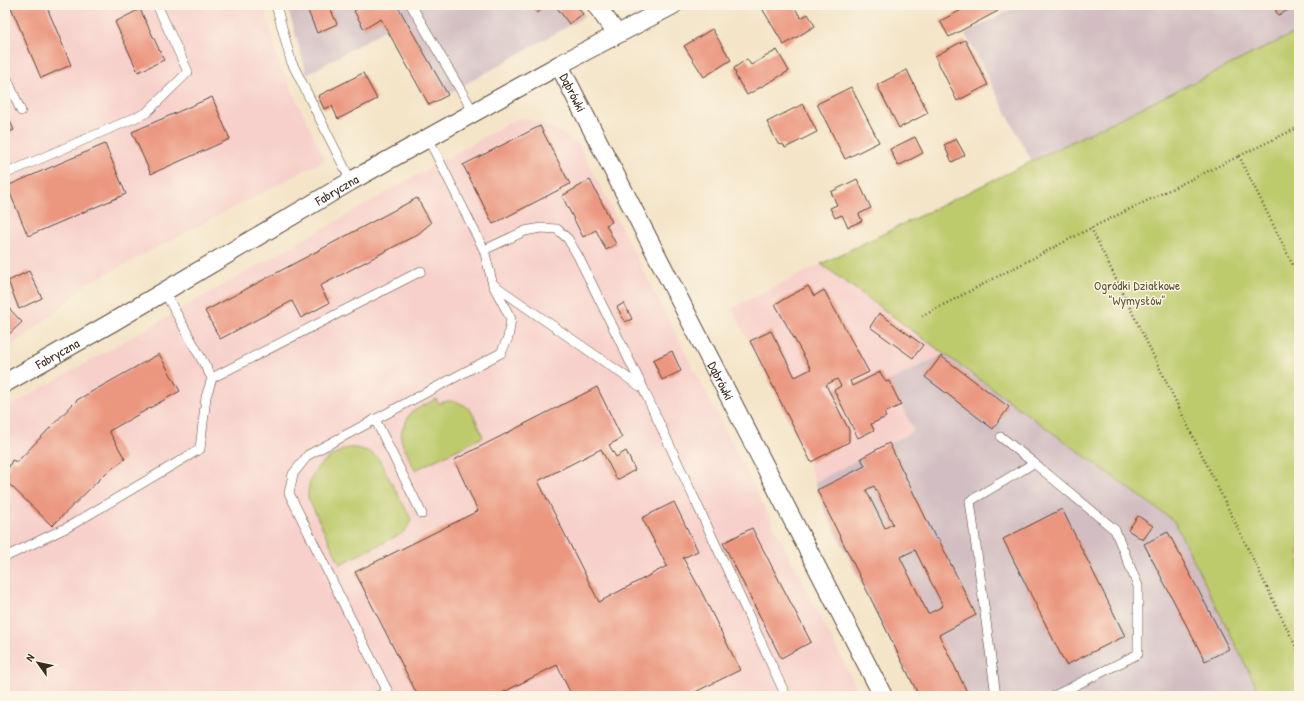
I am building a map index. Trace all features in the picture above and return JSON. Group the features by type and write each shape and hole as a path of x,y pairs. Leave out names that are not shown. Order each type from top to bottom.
{"street":[{"path":"596,5 617,34"},
{"name":"Fabryczna","path":"5,383 111,323 351,181 559,65 673,5"},
{"name":"Dąbrówki","path":"559,65 883,696"}],"lane":[{"path":"5,174 146,113 188,72 157,5"},
{"path":"276,5 291,61 351,181"},
{"path":"411,5 474,113"},
{"path":"5,74 21,111"},
{"path":"378,696 389,693 289,493 293,474 308,455 501,353 508,338 511,319 492,284 484,250 428,138"},
{"path":"484,250 525,231 541,228 557,229 568,240 578,256 642,388 786,696"},
{"path":"5,557 68,527 200,450 206,397 212,378 421,271"},
{"path":"492,284 642,388"},
{"path":"164,291 212,378"},
{"path":"375,419 422,514"},
{"path":"1001,437 1115,530 1138,586 1138,654 1054,696"},
{"path":"996,696 970,501 1034,463"}],"path":[{"path":"922,316 1091,228 1299,127"},
{"path":"1239,156 1299,277"},
{"path":"1091,228 1299,653"}],"shaded area":[{"path":"5,5 262,5 266,13 279,63 325,160 85,285 53,314 5,351"},
{"path":"287,5 577,5 586,16 429,105 386,29 307,75"},
{"path":"1019,5 1299,5 1299,31 1032,162 965,34"},
{"path":"525,118 550,127 578,143 861,696 5,696 5,409 516,119"},
{"path":"821,264 944,354 889,381 914,431 815,482 807,459 732,308"},
{"path":"944,354 1174,521 1261,696 918,696 825,511 815,482 914,431 889,381"}],"green space":[{"name":"Ogródki Działkowe \"Wymysłów\"","path":"1299,31 1299,696 1261,696 1174,521 821,264"},
{"path":"436,399 439,404 452,401 460,403 468,408 471,411 483,437 415,470 401,439 402,430 411,412"},
{"path":"347,448 365,450 380,461 411,519 404,532 340,564 308,498 311,480 318,467 324,461"}],"building":[{"path":"10,5 46,5 71,65 41,78"},
{"path":"329,5 337,24 317,33 306,6"},
{"path":"364,5 397,5 448,95 429,105 381,19 364,29 354,11"},
{"path":"531,5 548,5 537,13"},
{"path":"555,5 576,5 583,14 569,24"},
{"path":"760,5 793,5 801,18 808,14 815,26 784,45"},
{"path":"971,5 995,5 998,11 949,37 940,21"},
{"path":"1273,5 1296,5 1297,6 1278,15"},
{"path":"140,9 164,60 138,72 115,22"},
{"path":"712,29 731,60 704,77 684,46"},
{"path":"965,40 988,85 957,101 935,56"},
{"path":"777,50 789,71 747,95 735,75 734,68 747,59 751,65"},
{"path":"907,70 928,113 899,128 877,85"},
{"path":"363,73 377,99 338,119 332,106 324,109 318,96"},
{"path":"851,87 879,142 845,159 817,104"},
{"path":"212,97 230,139 151,174 132,132"},
{"path":"803,104 817,132 785,148 784,145 778,144 767,122"},
{"path":"5,110 14,130 5,134"},
{"path":"540,126 570,184 493,224 463,165"},
{"path":"915,137 923,153 898,166 890,149"},
{"path":"956,139 965,155 952,162 944,145"},
{"path":"105,144 126,194 28,236 7,186"},
{"path":"857,179 871,208 859,214 862,221 848,227 842,215 835,218 830,208 837,205 831,192"},
{"path":"590,180 612,222 606,225 616,244 606,250 596,230 583,237 562,196"},
{"path":"417,198 431,223 418,234 320,286 329,303 301,318 292,301 220,339 205,311"},
{"path":"29,271 42,298 19,309 8,281"},
{"path":"808,286 814,296 824,290 869,372 850,381 852,386 880,372 886,382 889,381 901,405 884,413 886,417 871,424 874,430 858,438 834,390 841,386 837,379 826,385 849,430 849,442 811,462 750,341 771,331 795,377 811,369 775,304"},
{"path":"624,303 632,319 625,322 617,307"},
{"path":"5,304 22,322 5,338"},
{"path":"879,313 923,345 913,358 870,327"},
{"path":"672,351 681,371 662,380 653,360"},
{"path":"159,354 180,391 109,431 125,459 106,473 52,526 5,480 5,476 12,460 17,462 77,400"},
{"path":"941,356 1009,407 993,429 925,377"},
{"path":"597,387 622,438 609,445 616,457 626,451 635,470 617,480 601,449 538,481 599,602 667,566 642,518 674,502 698,551 683,558 740,670 687,696 572,696 557,665 496,696 418,696 355,572 478,511 454,460"},
{"path":"889,443 936,539 938,538 976,615 939,635 969,696 919,696 817,490 865,466 861,458","holes":["874,486 893,524 885,528 866,490","915,550 943,606 928,614 900,557"]},
{"path":"1062,509 1125,636 1066,665 1003,539"},
{"path":"1138,516 1153,526 1143,540 1128,530"},
{"path":"752,528 811,642 781,658 723,543"},
{"path":"1168,532 1229,649 1205,661 1144,544"}]}
